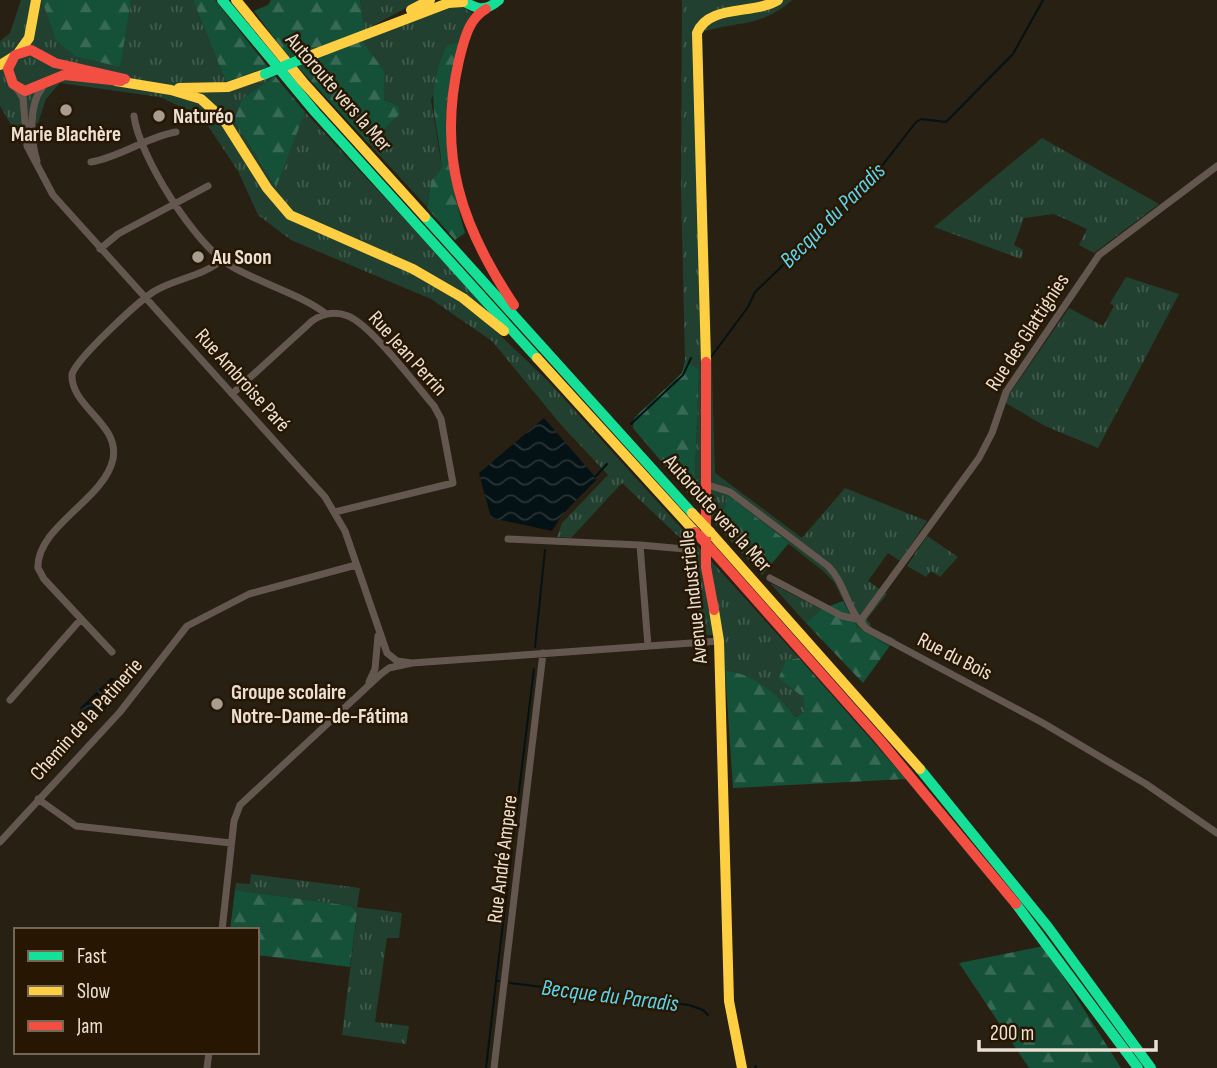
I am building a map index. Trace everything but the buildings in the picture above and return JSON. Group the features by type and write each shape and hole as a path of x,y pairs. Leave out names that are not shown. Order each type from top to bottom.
{"main road":[{"path":"14,85 8,69 29,38 36,0"},
{"path":"222,0 298,92 936,802 1033,922 1138,1068"},
{"name":"Autoroute vers la Mer","path":"236,0 303,82 710,532 967,822 1065,948 1150,1068"},
{"path":"371,31 430,0"},
{"path":"499,0 472,20 458,64 449,112 450,156 458,201 473,239 496,281 531,327 534,337"},
{"path":"0,65 16,55 34,50 55,63 139,82 218,89 265,74 448,3 462,1 475,9 486,9"},
{"name":"Avenue Industrielle","path":"742,1068 729,993 719,640 706,575 707,406 697,29 702,20 713,14 754,12 773,3"},
{"path":"45,57 50,71 45,84"},
{"path":"0,77 30,92 67,76 139,82"},
{"path":"116,81 195,97 207,103 225,122 265,187 290,215 406,266 445,287 493,321 553,375"}],"street":[{"name":"Rue Ambroise Paré","path":"41,175 34,151 33,114 35,98 45,84"},
{"name":"Rue Ambroise Paré","path":"14,85 23,98 27,146 41,175 60,204 319,489 335,512 356,565 377,632 390,657"},
{"path":"134,116 143,143 174,205 223,259 326,314"},
{"path":"91,162 108,159 176,132"},
{"name":"Rue des Glattignies","path":"859,622 979,458 992,433 1004,396 1097,258 1217,166"},
{"path":"100,249 115,236 208,186"},
{"path":"112,652 41,576 37,564 45,544 104,478 114,455 111,437 75,388 72,374 82,358 145,299 156,291 211,268 223,259"},
{"path":"232,394 312,321 326,314"},
{"name":"Rue Jean Perrin","path":"326,314 342,314 359,322 437,409 453,483 335,512"},
{"name":"Rue du Bois","path":"705,484 730,492 828,566 859,622 875,634 996,696 1136,777 1217,833"},
{"path":"508,539 680,547 685,550 692,567 692,583"},
{"path":"640,545 648,646"},
{"name":"Chemin de la Patinerie","path":"0,842 120,712 190,624 248,594 356,565"},
{"path":"770,578 859,622"},
{"path":"10,700 81,619"},
{"name":"Rue Ambroise Paré","path":"376,661 377,632"},
{"path":"376,661 379,668 388,669 412,663 719,640"},
{"name":"Rue André Ampere","path":"494,1068 543,653"},
{"path":"364,688 373,675 376,661 381,654 412,663"},
{"path":"222,928 231,843 240,805 364,688 388,669 390,657"},
{"path":"38,799 76,826 231,843"}],"green space":[{"path":"21,0 42,0 119,67 131,0 193,0 226,82 268,67 275,76 243,98 275,186 305,112 486,307 481,317 548,381 799,658 786,660 804,698 804,712 794,717 764,686 747,676 725,670 723,635 699,635 696,553 622,483 571,538 557,537 562,523 608,475 562,426 492,341 431,299 291,240 258,215 238,171 202,117 160,97 60,83 46,99 38,123 13,128 0,106 0,41 10,33"},
{"path":"42,0 131,0 120,67 75,56 56,40"},
{"path":"193,0 215,0 268,67 226,82"},
{"path":"271,0 360,0 365,30 289,58 254,11 268,5"},
{"path":"360,0 421,0 365,30"},
{"path":"682,0 792,0 781,9 759,19 702,32 715,473 802,538 845,488 927,521 900,561 888,553 868,581 887,594 867,619 872,628 895,639 889,647 857,627 834,582 823,571 728,496 726,507 710,518 694,500 699,371 685,361 681,189"},
{"path":"448,6 462,7 472,13 431,100 442,168 431,181 427,207 369,144 400,114 399,106 384,100 384,71 362,40"},
{"path":"362,40 384,71 384,100 399,106 400,114 369,144 297,66"},
{"path":"460,42 448,92 446,115 449,160 465,233 455,240 427,208 431,181 442,168 434,106 435,80 447,45"},
{"path":"275,76 305,112 276,187 234,120 243,98"},
{"path":"1042,138 1159,204 1094,253 1079,245 1087,229 1054,214 1024,218 1014,245 1023,250 1021,259 934,227"},
{"path":"1126,277 1179,294 1098,448 1045,426 1004,402 1069,308 1103,326 1114,306 1110,303"},
{"path":"685,361 699,370 694,500 633,428 634,418 682,373"},
{"path":"727,495 789,543 762,575 710,518 726,507"},
{"path":"927,536 958,557 940,577 931,571 926,577 907,566"},
{"path":"770,583 821,609 806,623"},
{"path":"843,601 857,627 889,647 863,683 806,623 821,609"},
{"path":"799,658 906,779 733,788 725,670 747,676 764,686 795,717 804,712 804,698 779,678 786,660"},
{"path":"251,874 360,888 357,907 402,913 399,938 387,938 375,1022 409,1026 406,1044 342,1035 357,914 351,906 235,890 236,883 250,884"},
{"path":"235,890 351,906 357,913 350,967 259,955 259,928 230,928"},
{"path":"1044,946 1121,1068 1029,1068 959,963"}],"water":[{"path":"544,418 597,479 562,515 552,531 491,518 479,473"},
{"path":"111,678 118,679 124,687 94,722 80,708"}],"waterway":[{"name":"Becque du Paradis","path":"711,357 748,307 755,292 867,185 916,122 921,119 946,122 1013,54 1043,0"},
{"name":"Becque du Paradis","path":"631,424 683,375 691,358"},
{"name":"Becque du Paradis","path":"595,477 607,464"},
{"name":"Becque du Paradis","path":"535,647 545,550"},
{"name":"Becque du Paradis","path":"513,839 534,669"},
{"name":"Becque du Paradis","path":"499,981 496,981 512,849"},
{"path":"486,1068 496,982"},
{"name":"Becque du Paradis","path":"510,983 689,1005 708,1015"}],"traffic: fast":[{"path":"222,0 315,112 537,358"},
{"path":"461,0 480,8 489,7 499,0"},
{"path":"265,74 304,58"},
{"path":"425,217 692,513"},
{"path":"920,769 1048,927 1151,1068"},
{"path":"1016,904 1138,1068"}],"traffic: slow":[{"path":"19,52 29,38 36,0"},
{"path":"236,0 303,82 425,217"},
{"path":"411,10 430,0"},
{"path":"706,362 697,33 711,18 768,5 778,0"},
{"path":"304,58 448,3 463,2"},
{"path":"0,65 13,57"},
{"path":"179,88 228,87 265,74"},
{"path":"116,81 171,90 201,99 224,120 267,188 290,215 413,269 463,298 504,331"},
{"path":"537,358 695,532"},
{"path":"692,513 710,532"},
{"path":"710,532 920,769"},
{"path":"714,610 719,641 729,1001 742,1068"}],"traffic: jam":[{"path":"486,9 471,25 459,60 451,127 453,158 458,188 480,247 514,305"},
{"path":"121,81 64,75 25,91 13,84 8,69 15,55 31,50 55,63 125,79"},
{"path":"706,362 706,567 714,610"},
{"path":"695,532 712,550"},
{"path":"712,550 879,739 1016,904"}],"place":[{"name":"Marie Blachère","path":"66,110"},
{"name":"Naturéo","path":"159,116"},
{"name":"Au Soon","path":"198,257"},
{"name":"Groupe scolaire Notre-Dame-de-Fátima","path":"217,704"}]}
